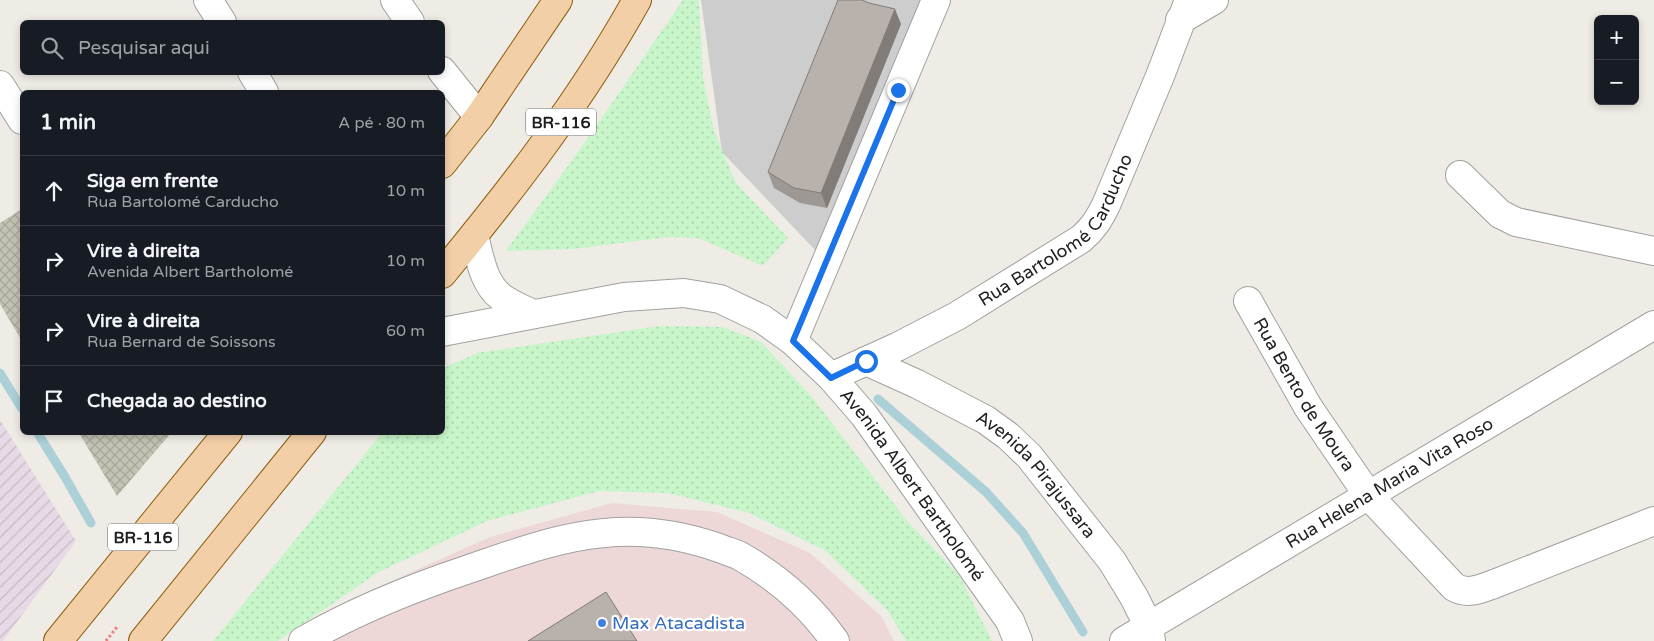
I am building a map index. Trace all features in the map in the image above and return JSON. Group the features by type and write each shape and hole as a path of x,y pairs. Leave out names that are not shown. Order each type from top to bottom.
{"main road":[{"path":"445,160 479,118 558,0"},
{"name":"BR-116","path":"445,270 474,236 568,113 607,53 637,0"},
{"name":"BR-116","path":"58,641 226,435"},
{"path":"143,641 310,435"}],"street":[{"path":"208,0 221,20"},
{"path":"395,0 409,20"},
{"path":"793,341 936,0"},
{"path":"1185,10 1214,0"},
{"name":"Rua Bartolomé Carducho","path":"831,378 957,316 1092,231 1106,205 1160,76 1185,10"},
{"path":"254,75 263,90"},
{"path":"445,75 479,118"},
{"path":"0,85 20,117"},
{"path":"1460,175 1500,214 1516,222 1654,251"},
{"path":"474,236 486,278 493,289 502,298 533,314"},
{"name":"Avenida Albert Bartholomé","path":"445,331 624,297 684,293 720,299 762,319 793,341 831,378 870,423 1010,621 1018,641"},
{"name":"Rua Bento de Moura","path":"1248,300 1308,407 1369,496 1454,587 1462,592 1470,592 1494,584 1654,521"},
{"name":"Rua Helena Maria Vita Roso","path":"1124,641 1150,634 1369,496 1654,325"},
{"name":"Avenida Pirajussara","path":"866,361 986,420 1008,436 1029,456 1112,561 1134,597 1150,634"},
{"path":"304,641 329,626 422,585 512,554 560,540 604,533 642,533 693,539 739,556 781,584 821,621 835,641"}],"shaded area":[{"path":"701,0 922,0 816,251 722,152"},
{"path":"20,210 20,338 0,304 0,223"},
{"path":"0,420 76,541 3,641 0,641"},
{"path":"80,435 169,435 117,496"},
{"path":"612,503 717,512 810,553 882,617 894,641 287,641 349,600 490,537"}],"green space":[{"path":"683,0 699,0 703,78 714,131 736,183 788,238 763,266 698,238 669,237 573,249 506,251 581,148"},
{"path":"659,326 723,327 761,342 812,397 907,521 959,575 992,641 906,641 888,611 826,551 749,513 668,493 599,491 487,521 377,573 278,641 213,641 380,435 445,435 445,367 477,353"}],"building":[{"path":"838,0 862,0 895,9 821,193 794,188 768,172"},
{"path":"606,592 637,641 528,641"}],"waterway":[{"path":"0,373 20,406"},
{"path":"878,399 986,492 1023,533 1083,632"},
{"path":"39,435 91,523"}],"place":[{"name":"Max Atacadista","path":"602,623"}],"route":[{"path":"866,361 831,378 793,341 898,90"}]}
